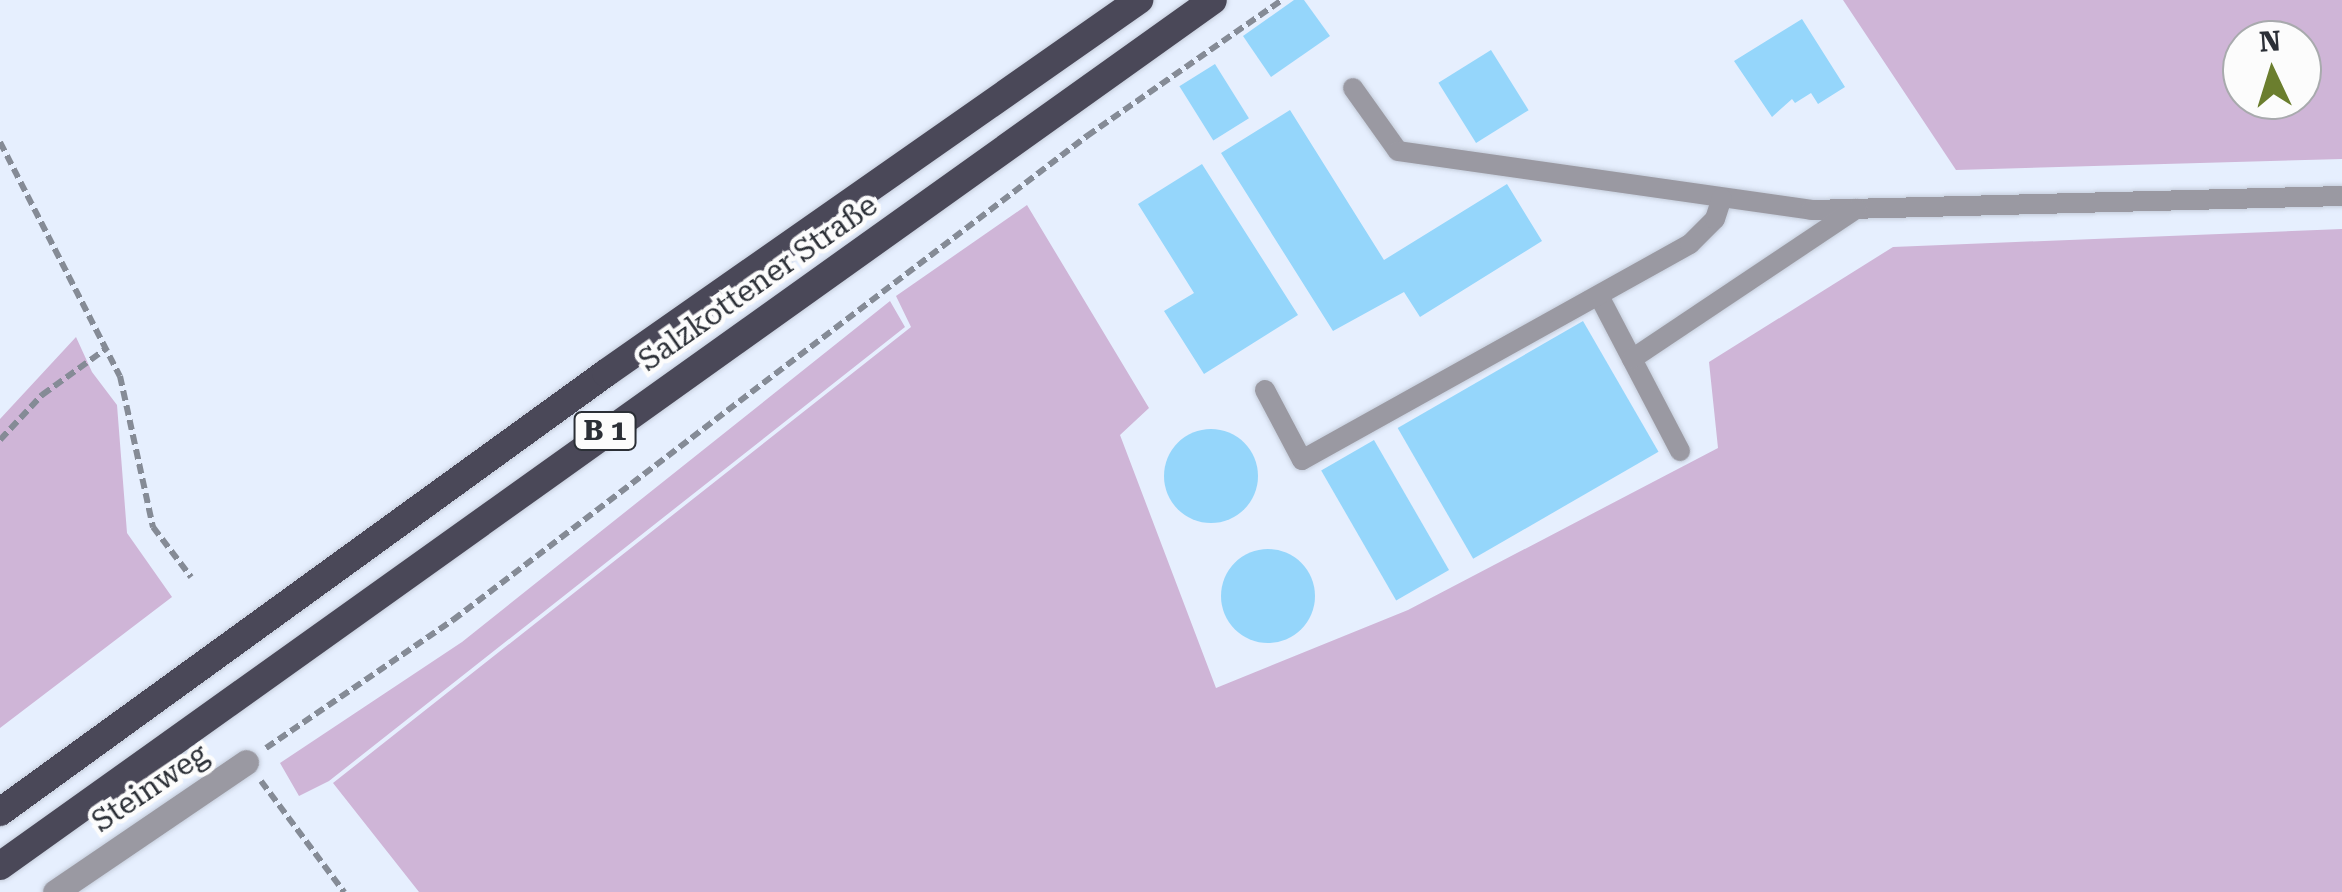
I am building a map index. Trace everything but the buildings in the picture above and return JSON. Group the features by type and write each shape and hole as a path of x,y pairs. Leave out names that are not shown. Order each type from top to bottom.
{"highway":[{"name":"Salzkottener Straße","path":"0,812 606,373 1138,0"},
{"name":"Salzkottener Straße","path":"0,866 1213,0"}],"street":[{"name":"Steinweg","path":"56,892 246,762"}],"lane":[{"path":"1353,88 1398,150 1811,210 2342,196"},
{"path":"1266,390 1302,460 1690,244 1715,219 1722,198"},
{"path":"1632,359 1856,209"},
{"path":"1599,296 1680,451"}],"path":[{"path":"246,762 453,620 1087,136 1282,0"},
{"path":"0,142 120,376 153,527 191,577"},
{"path":"0,440 42,396 107,348"},
{"name":"Steinweg","path":"246,762 344,892"}],"shaded area":[{"path":"1843,0 2342,0 2342,159 1956,170"},
{"path":"1027,205 1149,408 1120,435 1216,688 1408,610 1718,448 1709,362 1893,247 2342,229 2342,892 419,892 333,783 911,327 896,296"},
{"path":"890,301 905,327 329,781 299,796 280,763 462,642"},
{"path":"76,337 92,372 117,405 127,533 172,597 0,728 0,419"}]}
